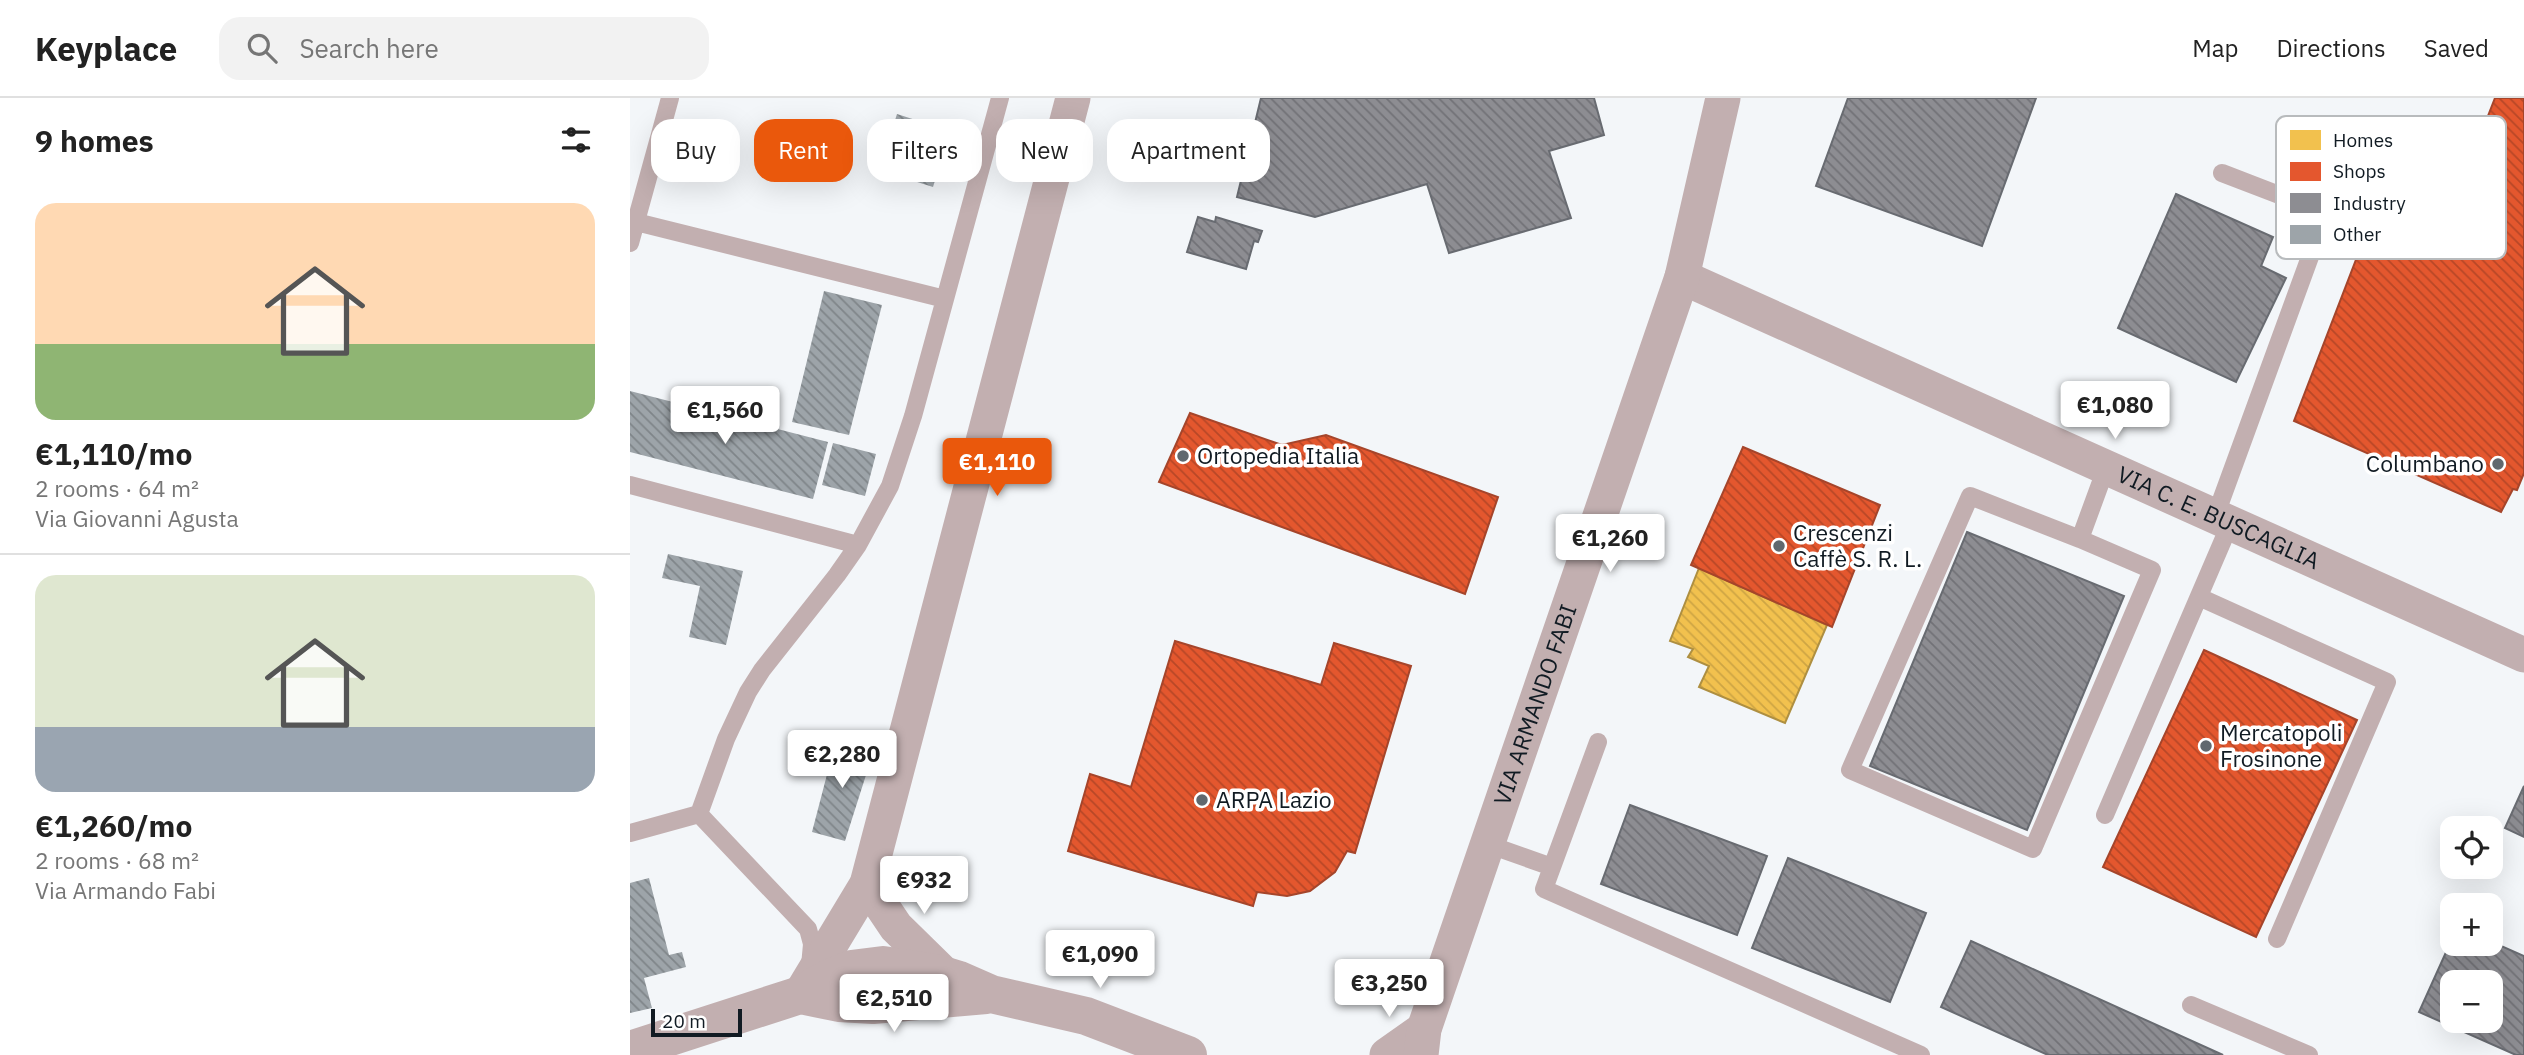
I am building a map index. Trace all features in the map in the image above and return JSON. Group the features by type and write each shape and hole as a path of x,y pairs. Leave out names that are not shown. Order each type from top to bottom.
{"street":[{"path":"800,995 867,884 1073,98"},
{"name":"VIA ARMANDO FABI","path":"1387,1055 1422,1042 1487,844 1682,278 1723,98"},
{"name":"VIA C. E. BUSCAGLIA","path":"1682,278 2524,655"},
{"path":"867,884 895,927 946,976"},
{"path":"630,1050 800,995 827,979 851,970 883,965 946,976 991,995 1097,1020 1188,1055"},
{"path":"800,995 839,1003 873,1005 991,995"}],"lane":[{"path":"630,243 670,98"},
{"path":"699,814 726,739 748,692 858,545 890,486 1000,98"},
{"path":"2222,173 2276,194"},
{"path":"636,222 945,299"},
{"path":"2105,815 2199,597 2311,259"},
{"path":"2080,539 2106,468"},
{"path":"630,485 858,545"},
{"path":"1970,496 2080,539 2152,570 2034,849 1850,770 1970,496"},
{"path":"2199,597 2387,682 2277,939"},
{"path":"1598,742 1544,890 1921,1055"},
{"path":"630,833 699,814"},
{"path":"699,814 808,929 813,956 800,995"},
{"path":"1487,844 1552,867"},
{"path":"2190,1005 2309,1055"}],"building: Homes":[{"path":"1699,568 1827,625 1785,723 1699,687 1709,666 1688,657 1693,649 1670,641"}],"building: Shops":[{"path":"2495,98 2524,98 2524,473 2517,490 2513,489 2501,512 2294,421 2356,259 2506,259 2506,116 2488,116"},
{"path":"1190,413 1282,445 1326,435 1498,497 1465,594 1159,482"},
{"path":"1743,447 1880,505 1832,627 1691,565"},
{"path":"1175,641 1321,685 1334,643 1411,666 1355,853 1347,851 1335,872 1310,891 1287,896 1257,892 1253,906 1068,851 1090,774 1131,787"},
{"path":"2204,650 2357,720 2256,937 2103,867"}],"building: Industry":[{"path":"1261,98 1594,98 1604,135 1549,151 1571,218 1449,253 1427,184 1315,217 1237,197 1241,182 1270,182 1270,119 1256,119"},
{"path":"1848,98 2036,98 1982,246 1816,186"},
{"path":"2176,194 2273,237 2261,266 2286,278 2236,382 2118,328"},
{"path":"1198,217 1215,222 1216,217 1262,231 1258,242 1254,241 1246,269 1187,252"},
{"path":"1967,532 2124,596 2027,830 1870,766"},
{"path":"2524,786 2524,837 2505,828"},
{"path":"1630,805 1767,856 1737,935 1601,884"},
{"path":"1788,858 1926,913 1890,1002 1752,948"},
{"path":"1971,941 2223,1055 2048,1055 1941,1007"},
{"path":"2503,947 2524,956 2524,1055 2516,1055 2466,1033 2503,1033 2503,970 2440,970 2440,1021 2419,1012 2444,956 2503,956"}],"building: Other":[{"path":"897,114 912,119 895,119"},
{"path":"917,182 935,182 933,187"},
{"path":"824,291 882,305 849,435 792,422"},
{"path":"630,391 828,442 813,499 630,452"},
{"path":"833,443 876,454 865,496 822,485"},
{"path":"668,554 743,571 726,645 689,637 700,586 662,578"},
{"path":"836,740 873,753 845,841 812,832"},
{"path":"649,878 669,955 682,952 686,967 644,978 652,1008 630,1013 630,883"}],"place":[{"name":"Ortopedia Italia","path":"1183,456"},
{"name":"Columbano","path":"2498,464"},
{"name":"Crescenzi Caffè S. R. L.","path":"1779,546"},
{"name":"Mercatopoli Frosinone","path":"2206,746"},
{"name":"ARPA Lazio","path":"1202,800"}]}
